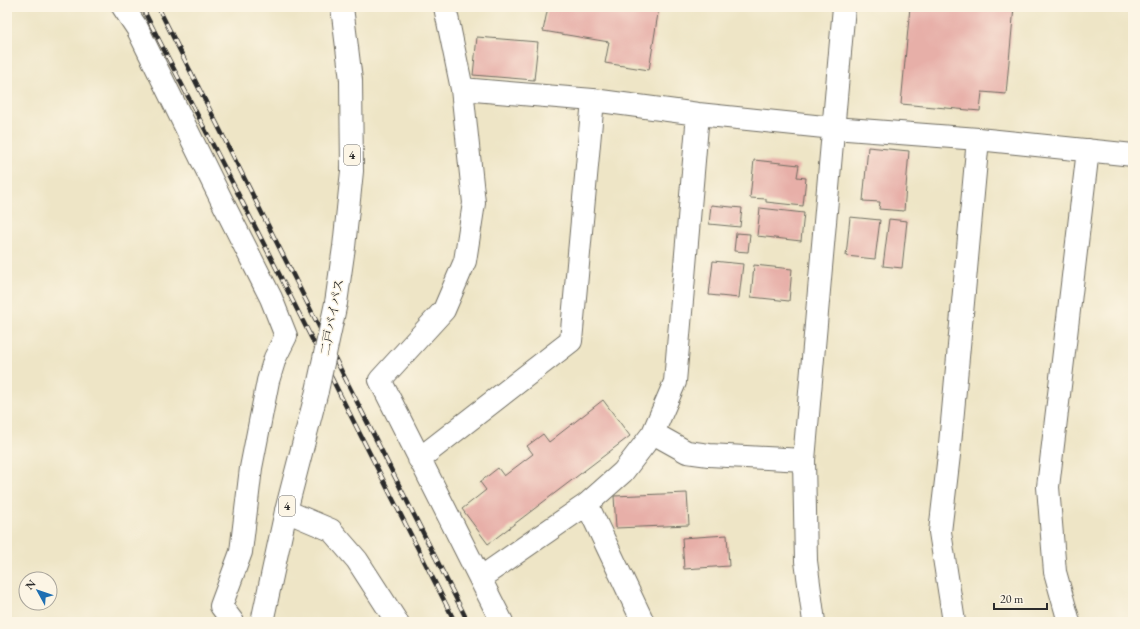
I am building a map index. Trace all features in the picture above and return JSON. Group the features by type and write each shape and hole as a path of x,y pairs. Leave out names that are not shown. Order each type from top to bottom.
{"main road":[{"path":"123,7 137,28 219,196 271,298 286,336 268,381 251,468 241,552 221,606 233,622"},
{"name":"二戸バイパス","path":"262,622 286,511 317,391 336,302 344,247 352,171 351,80 342,7"},
{"path":"445,7 462,89 474,203 465,261 444,310 380,380 502,622"},
{"path":"814,622 806,561 804,460 844,7"},
{"path":"462,89 593,100 698,114 834,128 978,138 1133,155"},
{"path":"419,459 571,341 593,100"},
{"path":"480,578 587,504 623,472 653,433 675,382 698,114"},
{"path":"954,622 940,532 950,447 978,138"},
{"path":"1070,622 1055,572 1048,487 1088,150"},
{"path":"653,433 687,452 709,455 804,460"},
{"path":"587,504 643,622"},
{"path":"286,511 331,530 358,560 397,622"}],"building":[{"path":"548,7 659,7 649,70 605,63 609,42 543,31"},
{"path":"910,7 1014,7 1006,94 982,92 980,111 901,104"},
{"path":"477,37 538,42 534,80 473,75"},
{"path":"868,147 909,151 904,211 879,209 880,202 863,201"},
{"path":"754,160 799,165 797,177 806,178 803,206 766,202 766,199 750,198"},
{"path":"711,205 742,208 740,227 709,224"},
{"path":"760,208 804,213 801,241 757,236"},
{"path":"850,217 880,220 875,259 846,256"},
{"path":"889,219 907,221 902,268 883,266"},
{"path":"736,233 750,234 748,252 734,251"},
{"path":"713,261 743,264 739,298 709,295"},
{"path":"754,265 792,269 789,301 751,297"},
{"path":"603,400 630,436 488,544 462,509 486,490 480,482 498,468 504,476 533,454 527,446 543,434 549,442"},
{"path":"687,493 689,525 616,528 614,496"},
{"path":"727,535 729,566 684,569 682,538"}],"railway":[{"path":"142,7 455,622"},
{"path":"158,7 468,622"}]}
